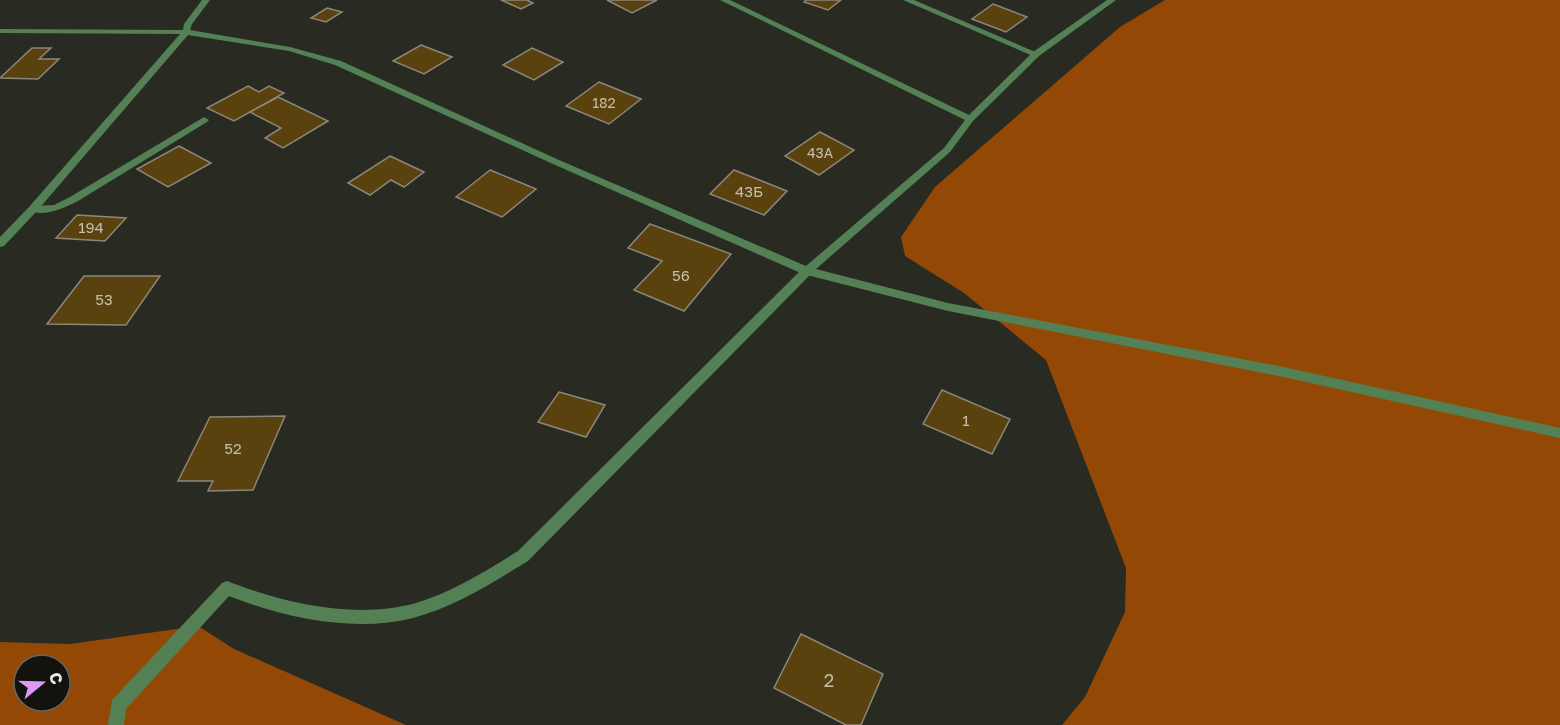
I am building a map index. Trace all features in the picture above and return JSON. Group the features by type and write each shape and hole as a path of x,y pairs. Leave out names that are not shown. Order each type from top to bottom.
{"street":[{"path":"0,243 33,209 186,32 188,24 206,0"},
{"path":"724,0 970,119"},
{"path":"907,0 1036,54"},
{"path":"116,725 117,706 227,588 274,605 362,615 397,614 431,604 482,581 523,556 807,271 947,150 970,119 1036,54 1112,0"},
{"path":"0,31 186,32 290,49 338,63 556,162 807,271 948,307 1279,371 1560,433"},
{"path":"33,209 56,208 74,199 204,120"}],"shaded area":[{"path":"1165,0 1560,0 1560,725 1062,725 1085,697 1125,612 1126,568 1046,360 964,293 905,256 901,237 935,187 1120,27"},
{"path":"198,626 234,649 406,725 0,725 0,642 70,644"}],"building":[{"path":"501,0 527,0 533,3 521,9"},
{"path":"607,0 657,0 632,13"},
{"path":"806,0 841,0 828,10 804,2"},
{"path":"993,4 1027,17 1006,32 972,19"},
{"path":"327,8 342,12 326,22 311,18"},
{"path":"421,45 452,57 424,74 393,61"},
{"path":"32,48 51,48 39,59 59,59 38,79 0,78"},
{"path":"532,48 563,62 534,80 503,65"},
{"path":"599,82 641,99 609,124 566,106"},
{"path":"248,86 259,92 269,86 284,93 234,121 207,108"},
{"path":"278,97 328,121 283,148 265,138 281,128 250,112"},
{"path":"820,132 854,150 819,175 785,156"},
{"path":"179,146 211,163 168,187 137,169"},
{"path":"390,156 424,172 404,187 391,180 370,195 348,183"},
{"path":"490,170 536,189 502,217 456,197"},
{"path":"734,170 787,191 764,215 710,194"},
{"path":"77,215 126,218 105,241 56,238"},
{"path":"650,224 731,254 684,311 634,290 662,261 628,248"},
{"path":"84,276 160,276 126,325 47,324"},
{"path":"942,390 1010,419 992,454 923,424"},
{"path":"559,392 605,405 586,437 538,422"},
{"path":"285,416 253,490 208,491 213,481 178,481 210,417"},
{"path":"801,634 883,674 861,725 846,725 774,688"}]}
